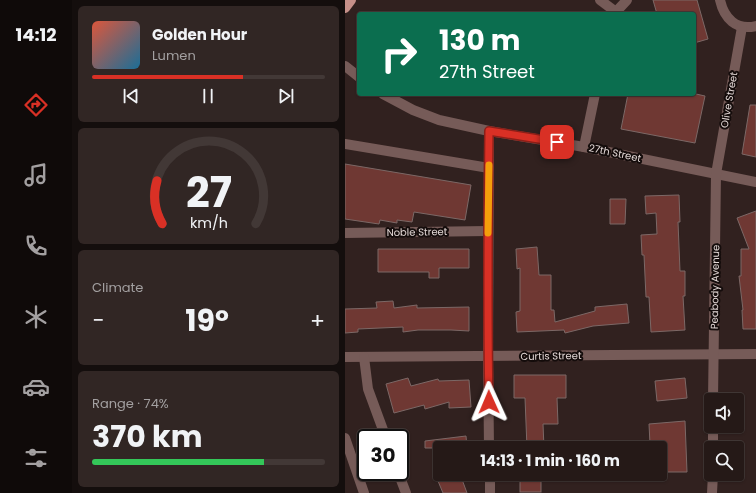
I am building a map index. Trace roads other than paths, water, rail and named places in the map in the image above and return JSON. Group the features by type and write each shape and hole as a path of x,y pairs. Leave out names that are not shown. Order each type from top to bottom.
{"main road":[{"path":"345,8 351,0"}],"street":[{"path":"600,0 614,12"},
{"path":"616,12 627,0"},
{"path":"721,0 722,9 733,23 742,27 756,26"},
{"name":"Olive Street","path":"716,174 742,27"},
{"path":"345,66 357,75"},
{"name":"27th Street","path":"387,96 413,110 439,120 489,131 584,147 756,182"},
{"path":"584,147 595,96"},
{"path":"489,131 489,441"},
{"path":"345,144 489,168"},
{"name":"Peabody Avenue","path":"713,393 716,174"},
{"name":"Noble Street","path":"345,233 488,231"},
{"name":"Curtis Street","path":"345,357 756,354"},
{"path":"364,357 368,389 383,429"},
{"path":"345,438 364,493"},
{"path":"401,481 406,493"},
{"path":"490,481 490,493"},
{"path":"712,493 713,481"}]}
